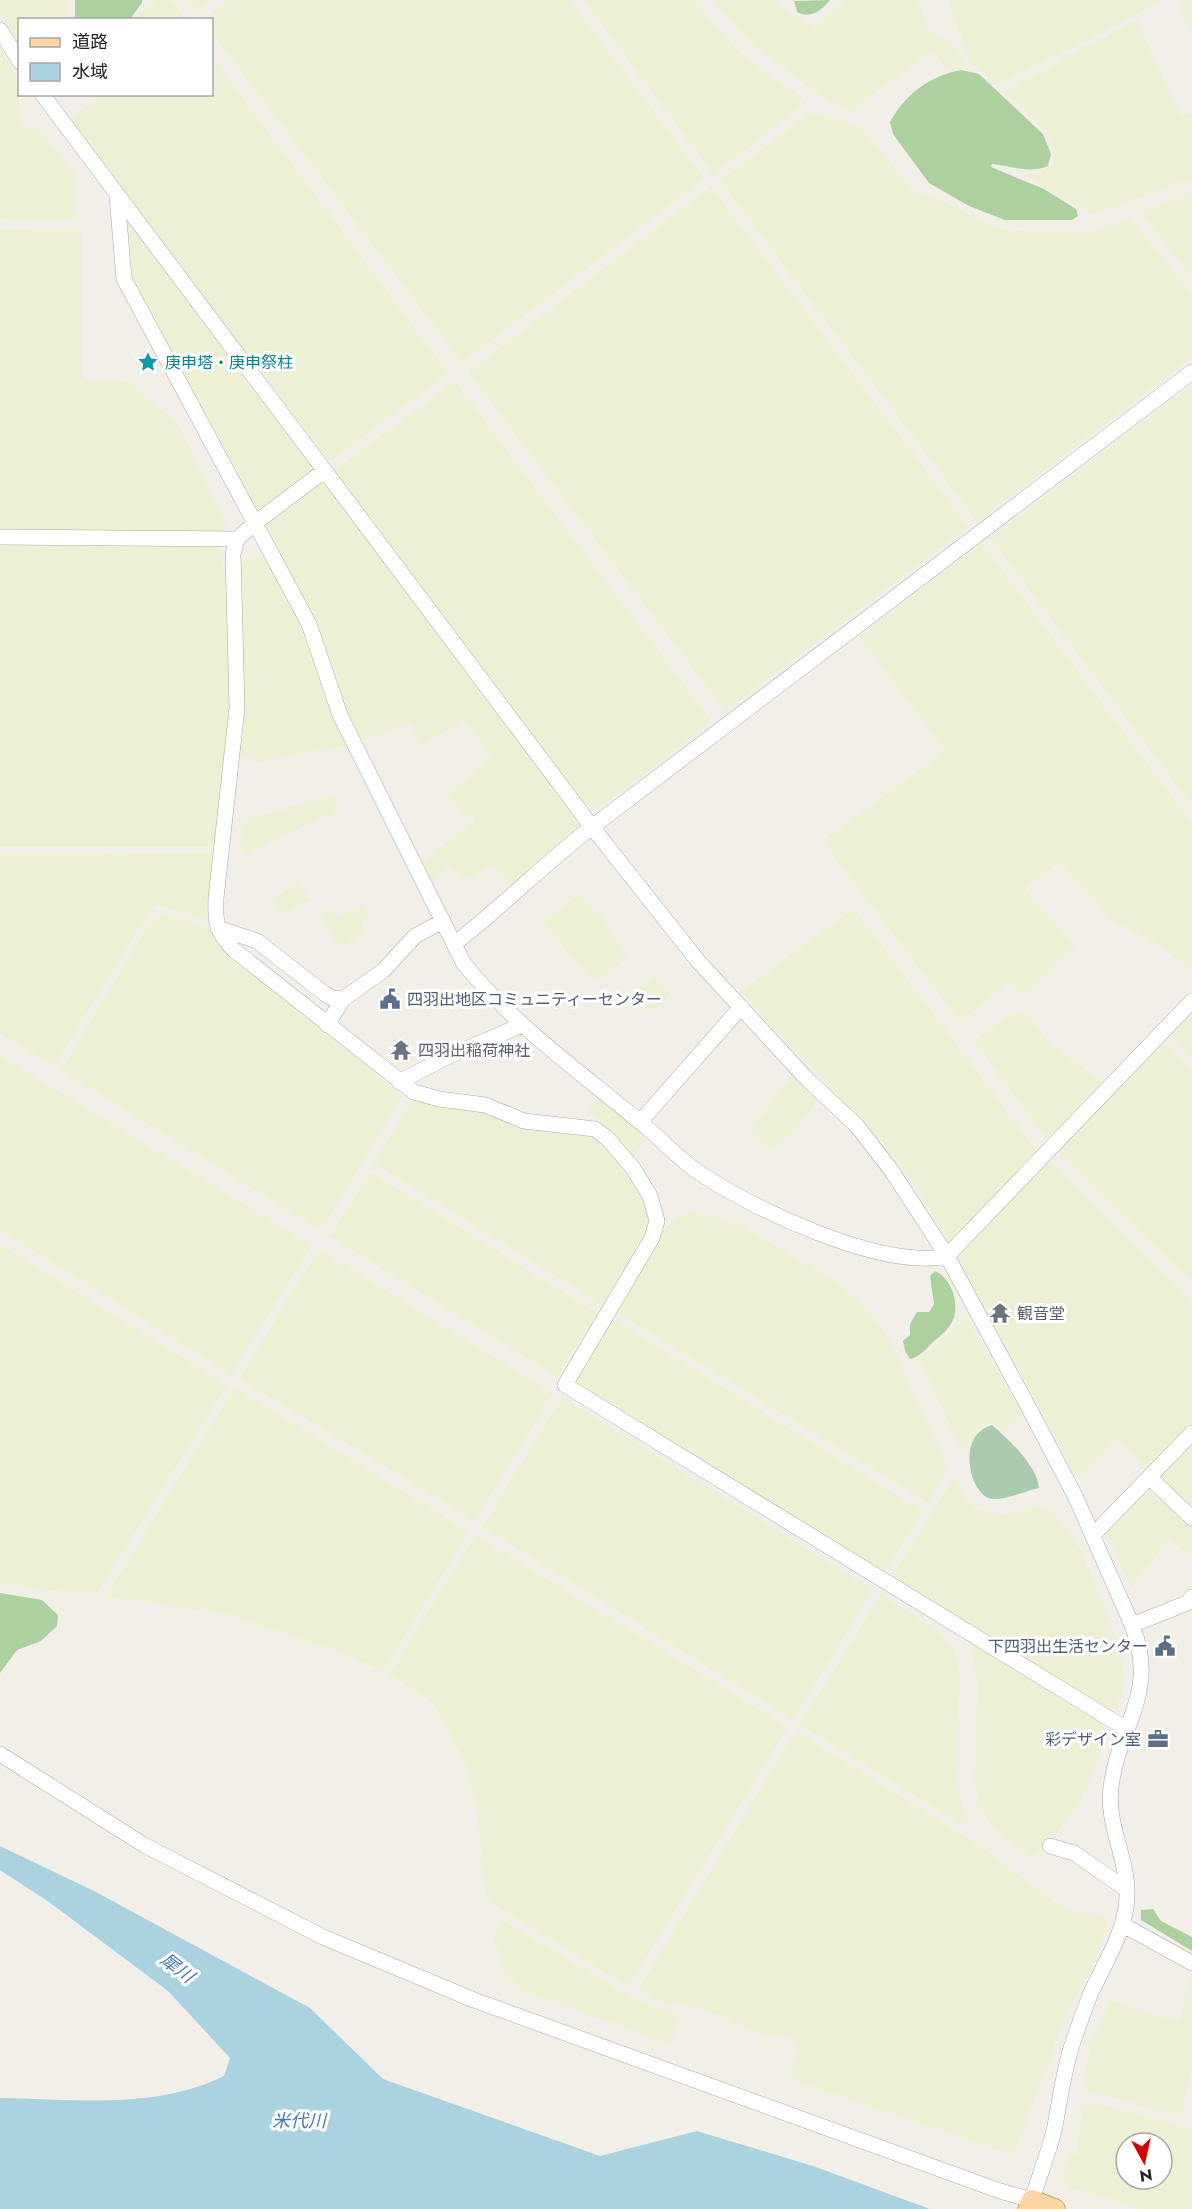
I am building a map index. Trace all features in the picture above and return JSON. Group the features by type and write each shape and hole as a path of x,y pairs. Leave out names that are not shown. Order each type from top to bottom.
{"main road":[{"path":"1030,2205 1055,2209"}],"street":[{"path":"0,30 18,59"},
{"path":"0,1754 144,1845 323,1937 474,2001 978,2183 1030,2205 1053,2133 1070,2053 1090,1997 1123,1925 1126,1889 1111,1821 1110,1799 1113,1772 1141,1694 1142,1670 1139,1644 1093,1535 947,1256 891,1170 857,1126 800,1072 698,961 592,826 43,96"},
{"path":"117,196 124,279 309,624 340,715 464,964 489,994 522,1026 591,1085 640,1122 693,1169 757,1207 850,1243 896,1255 928,1260 947,1256 1192,1001"},
{"path":"454,944 498,910 562,850 592,826 1192,372"},
{"path":"324,471 237,539 233,554 232,578 238,668 237,708 216,898 220,936 234,950 327,1025 399,1082 420,1095 485,1105 524,1121 595,1129 607,1138 633,1168 650,1197 657,1221 652,1238 565,1385 1128,1730"},
{"path":"0,537 237,539"},
{"path":"327,1025 343,999 383,971 415,936 443,921"},
{"path":"218,928 257,941 325,994 332,998 343,999"},
{"path":"640,1122 741,1007"},
{"path":"399,1082 445,1058 522,1026"},
{"path":"1093,1535 1192,1433"},
{"path":"1149,1477 1192,1518"},
{"path":"1132,1625 1187,1603 1192,1597"},
{"path":"1050,1846 1074,1853 1126,1889"},
{"path":"1123,1925 1192,1964"}],"green space":[{"path":"0,0 68,0 68,18 18,18 18,44 0,13"},
{"path":"75,0 142,0 131,18 75,18"},
{"path":"156,0 171,0 184,18 133,18"},
{"path":"186,0 212,0 196,12"},
{"path":"228,0 570,0 705,179 462,363 213,34 213,18 204,18"},
{"path":"583,0 694,0 736,49 772,77 799,94 806,103 714,175"},
{"path":"711,0 773,0 814,28 844,0 917,0 927,25 937,36 954,42 965,67 952,70 945,68 934,51 869,97 854,112 826,100 753,45"},
{"path":"830,0 823,8 807,15 797,12 794,1"},
{"path":"948,0 1164,0 1003,83 995,83 981,69 971,64"},
{"path":"1179,0 1192,2 1192,31 1189,30"},
{"path":"1137,20 1181,117 1192,112 1192,179 1096,213 1089,213 1023,175 1050,167 1053,160 1052,147 1045,130 1006,95 1006,90"},
{"path":"0,48 17,75 21,129 40,130 75,174 76,220 0,219"},
{"path":"213,57 449,374 329,462 70,118 101,96 213,96"},
{"path":"961,70 979,74 1043,134 1051,154 1048,166 1041,168 1027,169 992,164 991,167 1044,189 1076,209 1078,216 1072,220 1005,220 969,206 929,183 893,134 890,122 903,102 920,87 929,81"},
{"path":"810,112 861,127 913,190 935,197 996,228 1019,231 1092,232 1131,218 1192,294 1192,357 977,522 720,181"},
{"path":"711,186 969,527 725,711 468,372"},
{"path":"1192,193 1192,279 1144,217 1143,211"},
{"path":"126,220 313,467 312,474 257,514 251,507 236,469 203,409 185,386 130,282"},
{"path":"0,229 82,230 82,380 129,381 178,424 226,522 223,532 0,532"},
{"path":"455,381 710,719 705,727 604,805 595,807 585,805 333,471"},
{"path":"1192,385 1192,806 990,538"},
{"path":"321,483 326,485 412,597 579,819 579,829 514,887 494,867 472,877 462,876 449,868 430,881 419,865 475,819 468,812 464,816 447,794 492,758 463,721 422,746 411,723 359,741 266,529 272,519"},
{"path":"0,542 220,544 230,614 232,691 217,847 0,847"},
{"path":"982,543 1192,823 1192,972 1153,941 1114,923 1059,862 1025,889 1076,946 1023,998 1009,983 960,1022 822,841 945,751 859,637"},
{"path":"265,555 305,630 349,741 347,746 255,762 240,756 243,702 238,560"},
{"path":"334,795 340,810 245,854 242,850 243,822 247,819"},
{"path":"210,853 216,856 210,917 204,919 158,905 151,909 54,1066 0,1034 0,854"},
{"path":"300,883 310,901 280,916 274,900 276,896"},
{"path":"580,893 602,918 627,958 600,979 595,980 574,960 544,923"},
{"path":"331,906 336,917 365,906 370,917 361,922 365,934 339,948 320,912"},
{"path":"854,908 1038,1153 950,1246 920,1192 892,1153 740,992"},
{"path":"163,915 213,929 402,1097 321,1231 61,1071 150,922"},
{"path":"654,975 671,993 651,1013 631,994"},
{"path":"1192,1008 1192,1056 1168,1033"},
{"path":"1022,1012 1029,1016 1049,1043 1105,1083 1047,1140 974,1041 1007,1016"},
{"path":"1162,1041 1192,1070 1192,1282 1056,1151"},
{"path":"0,1055 312,1245 231,1375 0,1230"},
{"path":"792,1075 796,1075 819,1099 794,1133 777,1147 769,1149 754,1138 755,1124"},
{"path":"600,1096 649,1133 633,1158 589,1110"},
{"path":"414,1099 482,1110 528,1129 571,1131 590,1136 606,1147 646,1203 649,1213 640,1244 605,1307 373,1163"},
{"path":"1048,1159 1192,1300 1192,1426 1148,1470 1117,1439 1078,1480 994,1323 1011,1316 1005,1303 986,1311 955,1255"},
{"path":"371,1172 597,1313 557,1377 329,1236"},
{"path":"692,1211 744,1227 831,1278 864,1304 888,1337 948,1468 928,1503 614,1311 660,1232 679,1216"},
{"path":"0,1244 227,1385 98,1592 46,1591 0,1582"},
{"path":"319,1249 553,1393 475,1521 239,1379"},
{"path":"935,1271 951,1287 955,1303 954,1318 948,1328 920,1355 910,1359 903,1341 910,1335 910,1324 917,1312 929,1312 934,1304 930,1276"},
{"path":"610,1317 923,1511 884,1573 575,1384 575,1375"},
{"path":"967,1317 1022,1415 1005,1433 994,1423 983,1425 966,1448 961,1449 919,1359"},
{"path":"235,1387 469,1532 383,1671 344,1654 221,1613 106,1596"},
{"path":"562,1397 873,1590 793,1720 482,1527"},
{"path":"992,1425 1014,1445 1028,1462 1039,1488 1009,1497 992,1499 984,1496 978,1488 970,1465 970,1453 973,1441 980,1431"},
{"path":"1192,1443 1192,1512 1157,1478"},
{"path":"955,1476 969,1505 984,1512 1006,1515 1038,1507 1052,1511 1066,1527 1083,1554 1117,1642 1123,1670 1123,1690 1117,1706 1108,1712 890,1579"},
{"path":"1148,1488 1156,1489 1192,1524 1192,1557 1169,1539 1131,1588 1105,1531"},
{"path":"476,1535 788,1727 628,1987 488,1901 476,1797 468,1769 434,1704 389,1674"},
{"path":"0,1593 42,1600 58,1615 57,1626 41,1641 17,1650 0,1673"},
{"path":"881,1594 937,1630 952,1647 960,1670 957,1786 967,1822 962,1825 800,1725"},
{"path":"971,1642 1099,1719 1104,1727 1100,1754 1076,1810 1033,1859 997,1832 979,1808 975,1780 977,1684"},
{"path":"796,1731 982,1847 1052,1900 1064,1907 1107,1917 1106,1931 1090,1971 1067,2013 1013,2155 796,2082 792,2079 797,2048 794,2039 786,2035 765,2036 713,2013 683,2003 668,2005 638,1990"},
{"path":"1153,1909 1161,1921 1192,1937 1192,1951 1141,1920 1141,1910"},
{"path":"502,1920 644,2004 678,2013 671,2045 521,1990 508,1976 493,1938"},
{"path":"1192,1975 1192,2072 1180,2116 1083,2090 1090,2044 1110,2001 1179,2021"},
{"path":"1083,2100 1192,2129 1192,2209 1141,2209 1065,2186 1068,2154 1077,2153"}],"water":[{"name":"米代川","path":"0,1846 96,1892 310,2008 383,2079 600,2156 697,2131 813,2166 930,2209 0,2209 0,2098 114,2100 170,2094 198,2087 224,2076 230,2058 168,1991 49,1902 0,1870"}],"place":[{"name":"庚申塔・庚申祭柱","path":"148,362"},
{"name":"四羽出地区コミュニティーセンター","path":"390,999"},
{"name":"四羽出稲荷神社","path":"401,1050"},
{"name":"観音堂","path":"1000,1313"},
{"name":"下四羽出生活センター","path":"1165,1646"},
{"name":"彩デザイン室","path":"1158,1739"}],"water label":[{"name":"犀川","path":"177,1968"}]}
